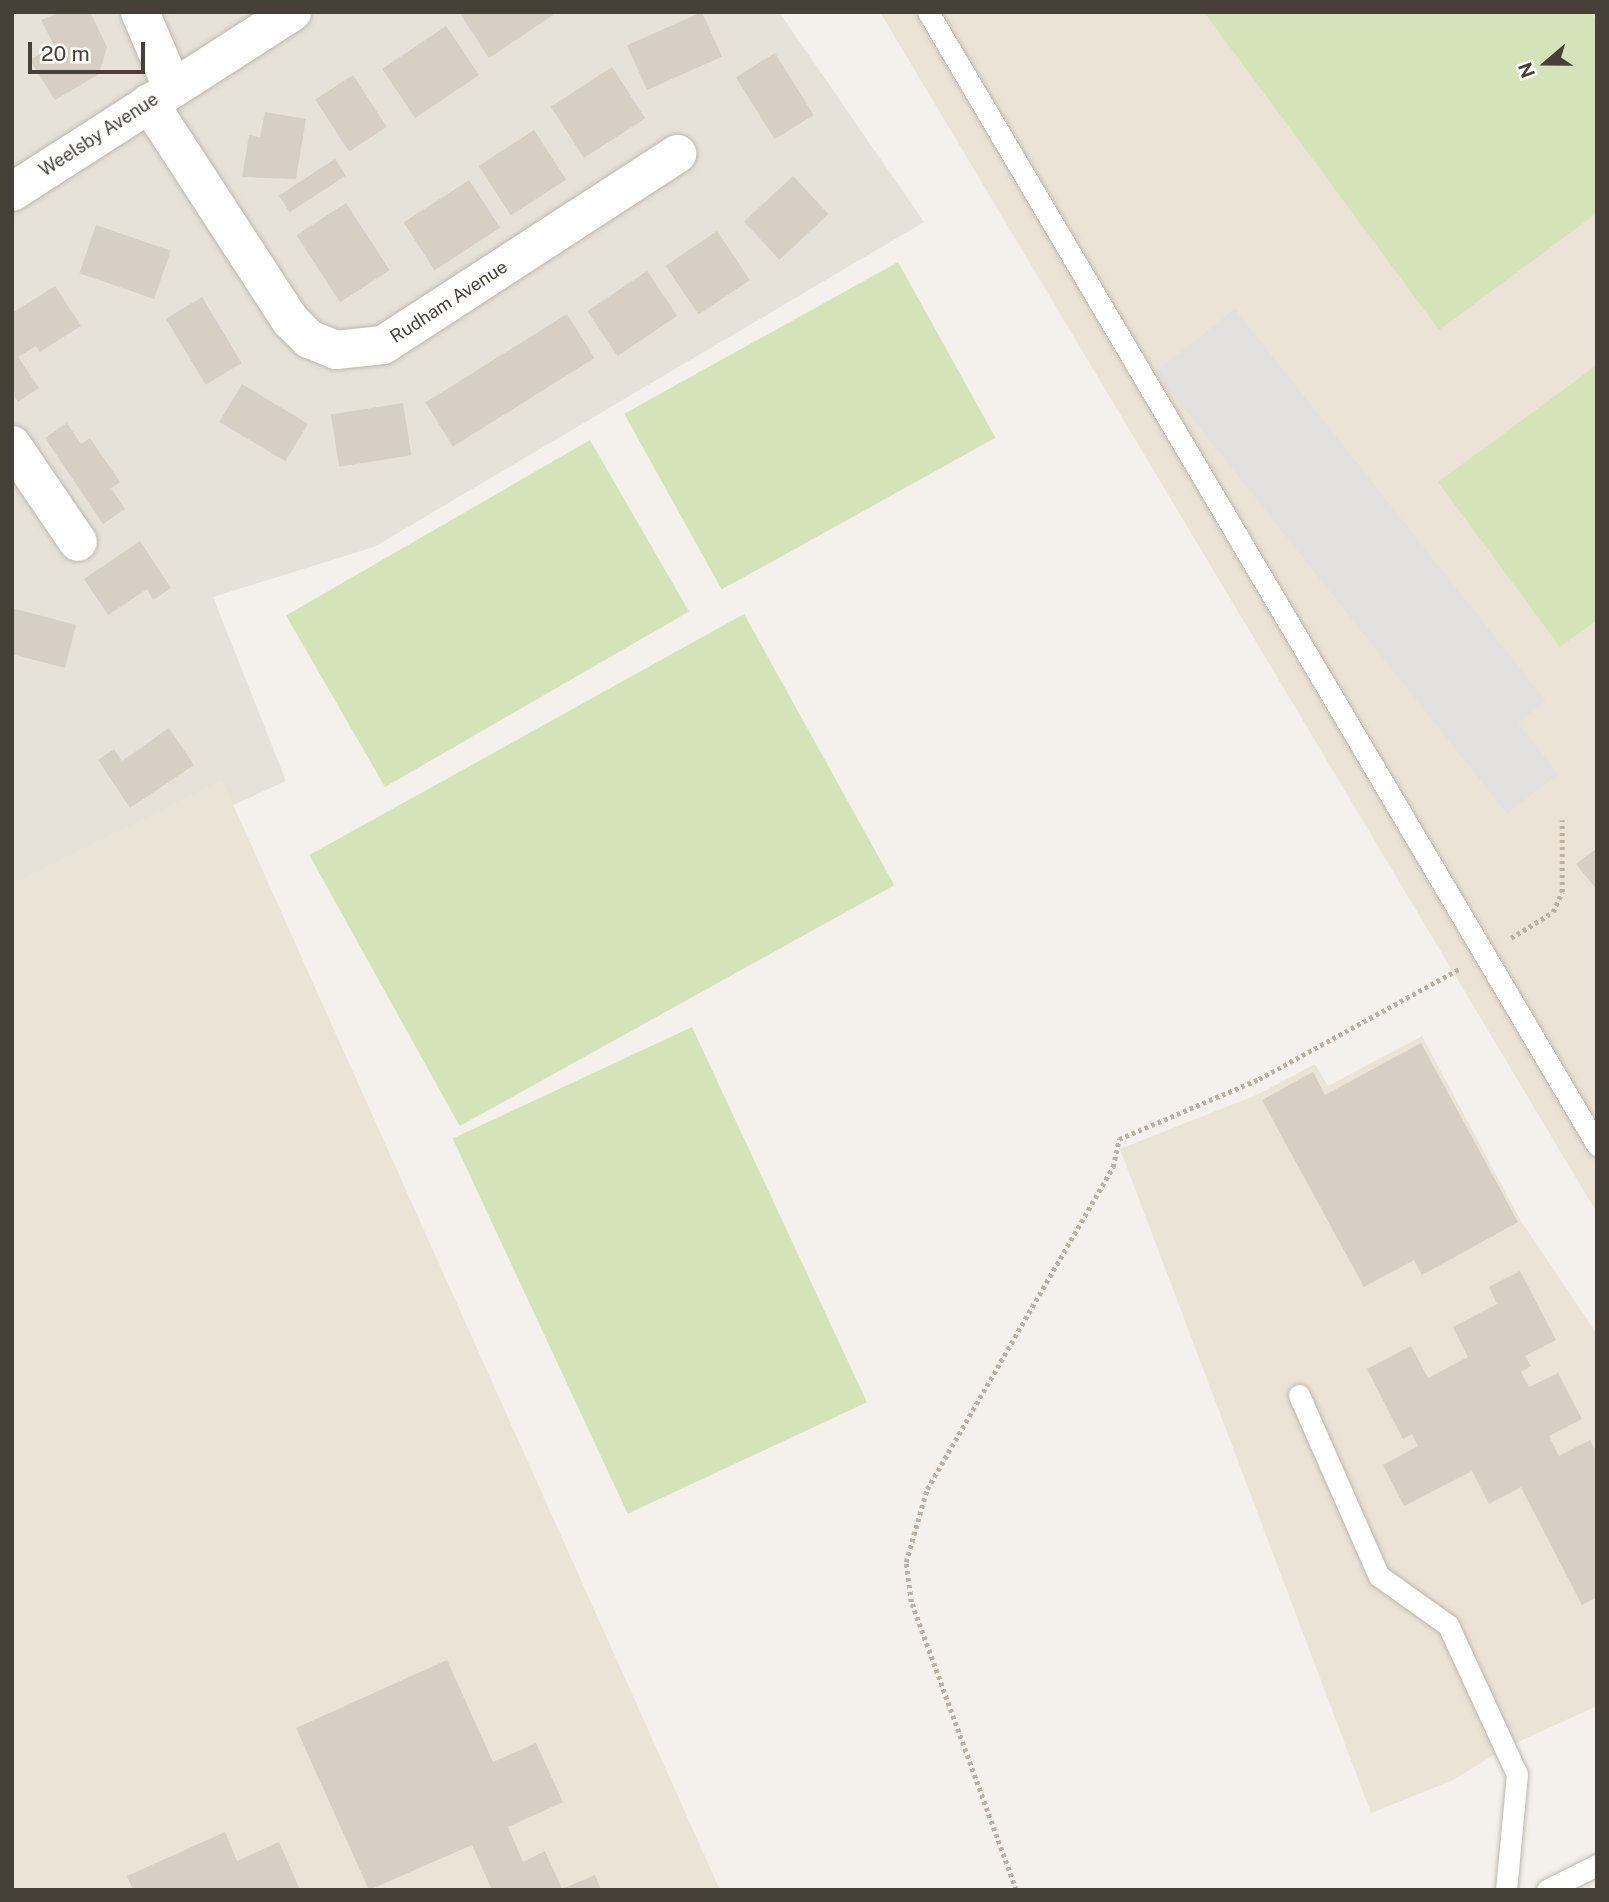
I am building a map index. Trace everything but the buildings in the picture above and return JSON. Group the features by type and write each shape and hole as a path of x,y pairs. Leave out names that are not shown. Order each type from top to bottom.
{"street":[{"name":"Rudham Avenue","path":"140,12 160,95 290,320 309,339 337,350 383,345 677,153"},
{"name":"Weelsby Avenue","path":"12,192 292,12"},
{"path":"12,445 78,542"}],"lane":[{"path":"928,12 1597,1145"},
{"path":"1299,1395 1379,1576 1447,1625 1517,1774 1506,1890"},
{"path":"1547,1890 1597,1865"}],"path":[{"path":"1016,1890 911,1602 906,1562 927,1489 1113,1167 1119,1139 1259,1079 1485,957 1553,912 1566,869 1562,820"}],"shaded area":[{"path":"12,12 779,12 924,222 374,547 213,597 286,781 12,906"},
{"path":"880,12 1597,12 1597,1213"},
{"path":"1235,309 1546,701 1518,723 1558,774 1507,814 1155,372"},
{"path":"222,780 720,1890 12,1890 12,884"},
{"path":"1422,1036 1519,1218 1597,1334 1597,1706 1505,1748 1453,1780 1371,1813 1120,1149 1259,1094 1315,1064 1328,1086"}],"green space":[{"path":"1204,12 1590,12 1597,21 1597,213 1439,330"},
{"path":"898,262 995,438 722,590 624,414"},
{"path":"1597,365 1597,620 1560,647 1438,482"},
{"path":"590,440 689,611 385,787 286,616"},
{"path":"744,614 894,885 460,1126 309,855"},
{"path":"692,1027 867,1402 628,1514 453,1139"}]}
